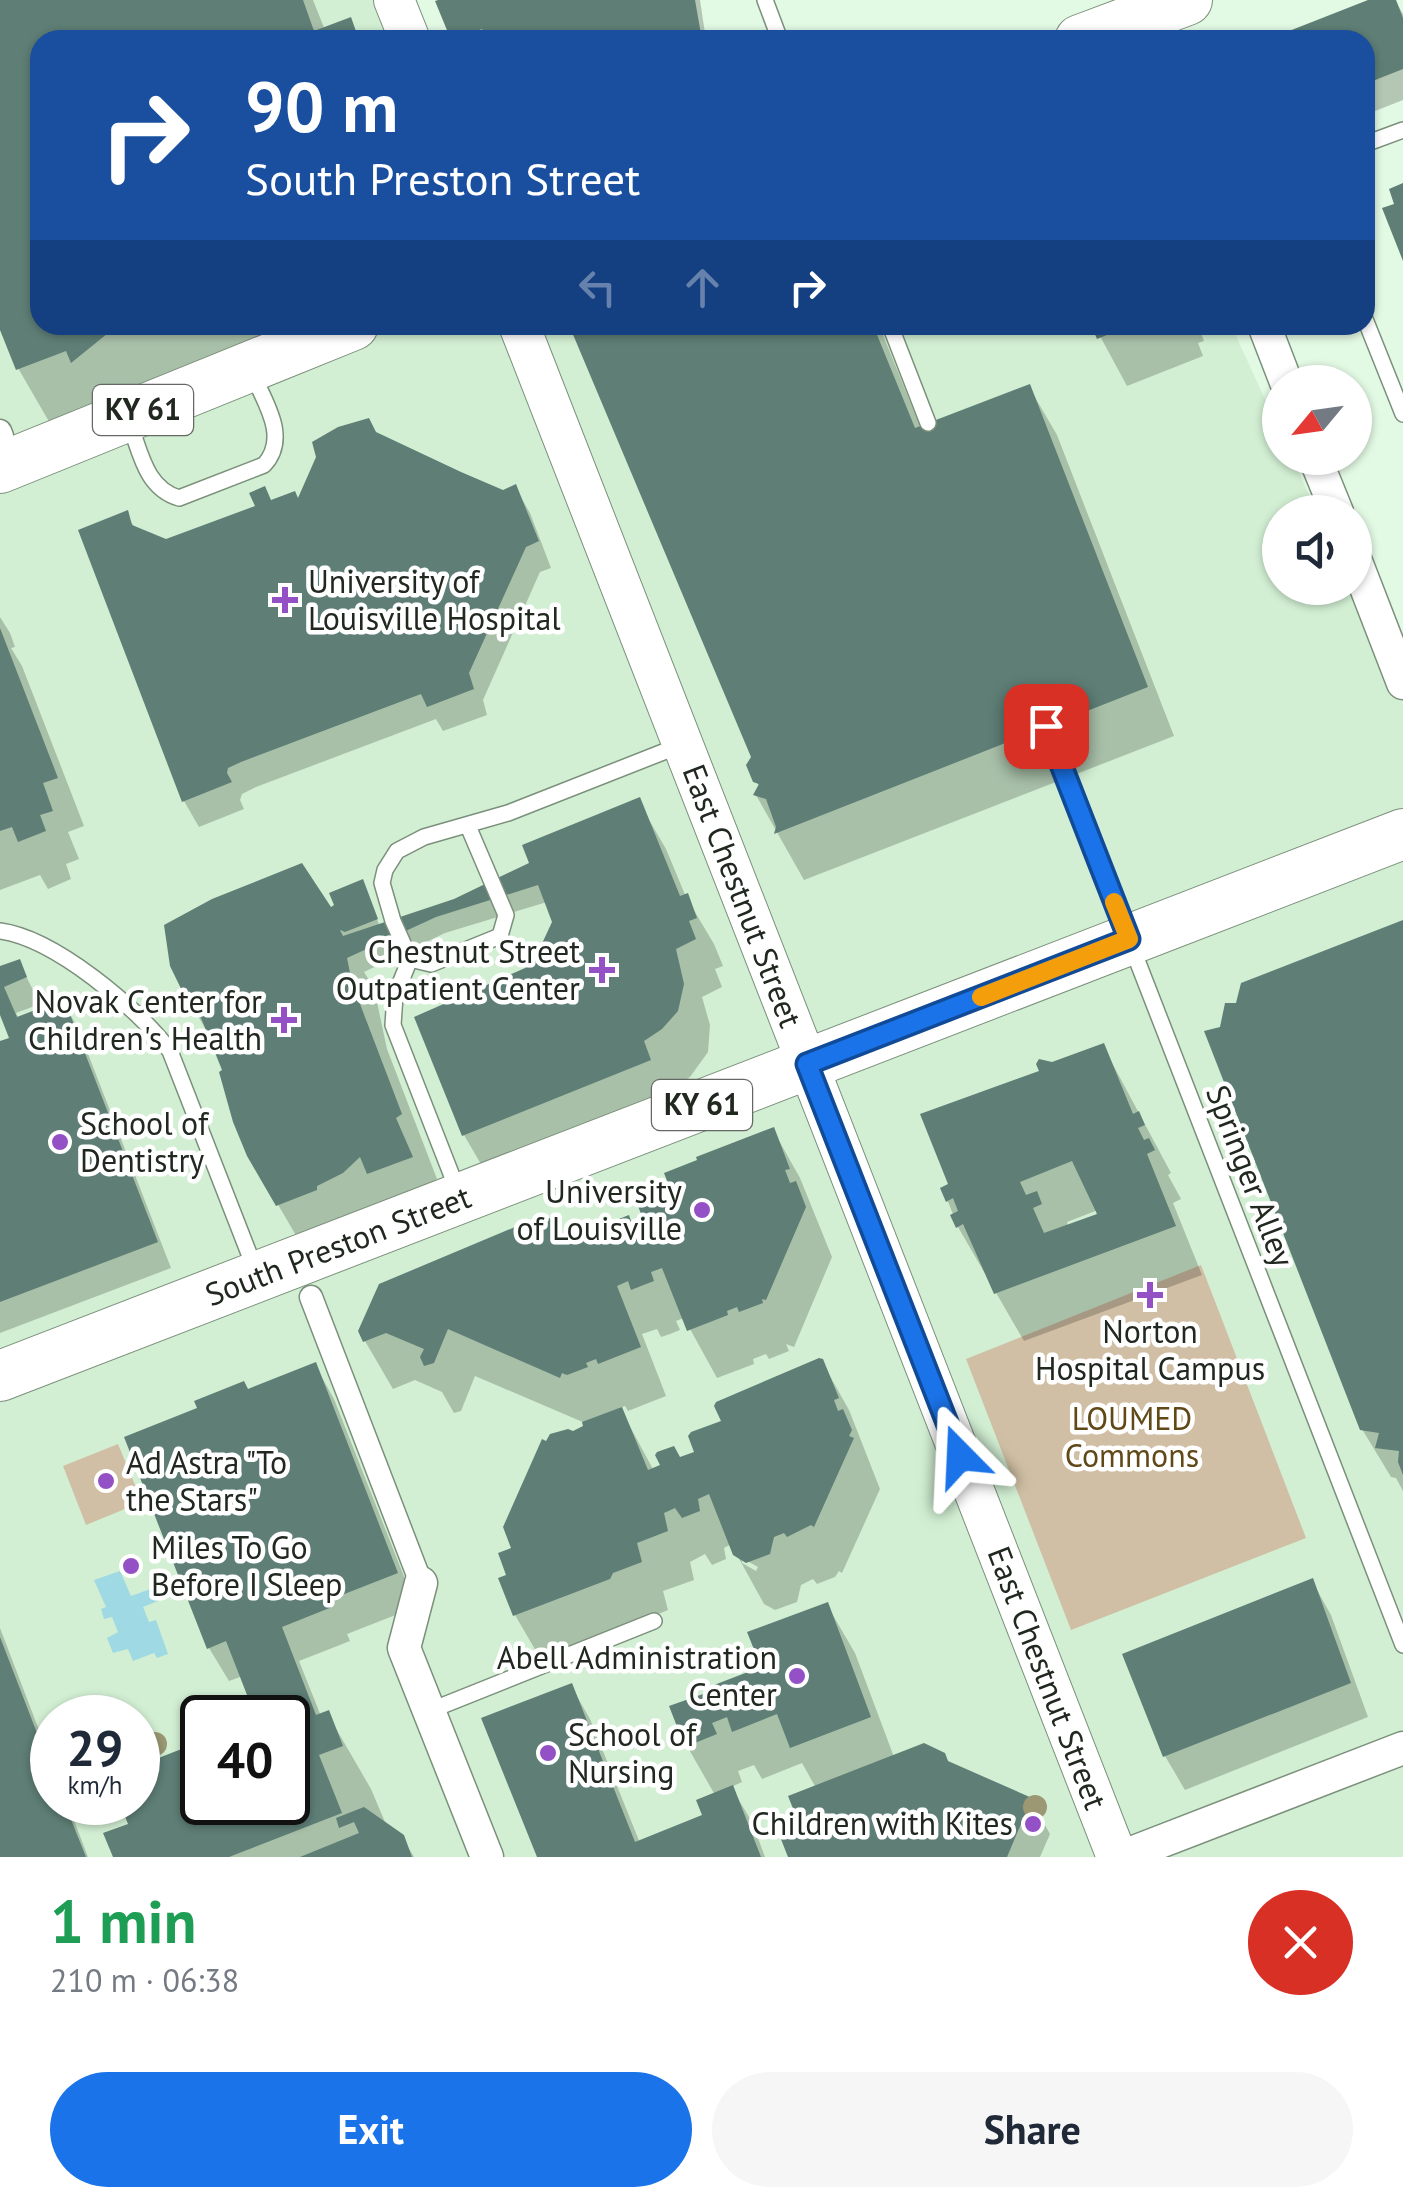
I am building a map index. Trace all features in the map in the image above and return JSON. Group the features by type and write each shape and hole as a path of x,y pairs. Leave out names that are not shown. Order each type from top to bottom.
{"main road":[{"path":"1109,30 1155,14"},
{"name":"KY 61","path":"1,445 127,416 328,335"},
{"name":"South Preston Street","path":"0,1376 1403,834"}],"street":[{"path":"394,0 406,30"},
{"name":"East Chestnut Street","path":"524,335 1119,1857"},
{"path":"1268,335 1279,365"},
{"path":"1372,591 1394,630 1403,683"},
{"path":"311,1297 421,1582 404,1648 487,1857"},
{"path":"1119,1857 1403,1748"}],"lane":[{"path":"764,0 776,30"},
{"path":"1375,140 1403,130"},
{"path":"894,335 928,423"},
{"path":"1371,335 1403,414"},
{"path":"127,416 149,476 166,494 179,498 225,481 264,464 274,454 278,436 250,367"},
{"name":"Springer Alley","path":"1046,726 1403,1645"},
{"path":"460,1198 393,1025 398,984 410,959 382,884 385,870 396,851 406,844 468,826 682,744"},
{"path":"410,959 431,964 500,936 506,915 468,826"},
{"path":"0,930 57,954 122,999 159,1036 170,1051 258,1277"},
{"path":"429,1710 654,1621"}],"shaded area":[{"name":"University of Louisville","path":"0,0 394,0 406,30 30,30 30,335 1236,335 1262,393 1262,475 1300,475 1309,495 1262,495 1262,605 1359,605 1403,703 1403,1857 0,1857"}],"green space":[{"name":"LOUMED Commons","path":"1201,1265 1306,1538 1071,1630 966,1359"},
{"path":"118,1444 142,1502 86,1525 63,1466"}],"water":[{"path":"120,1571 131,1596 153,1588 158,1601 143,1607 149,1622 156,1620 168,1654 157,1658 154,1653 133,1661 128,1649 113,1653 107,1638 118,1632 112,1617 104,1619 101,1609 106,1607 94,1580"}],"building":[{"path":"0,0 303,0 314,30 30,30 30,335 106,335 71,363 66,351 16,370 0,330"},
{"path":"695,0 700,30 447,30 435,1"},
{"path":"1368,0 1396,0 1403,18 1403,69 1375,80 1375,30 1292,30"},
{"path":"351,17 356,30 317,30"},
{"path":"1403,183 1403,261 1382,208 1394,204 1389,189"},
{"path":"573,335 877,335 915,428 1030,384 1148,687 774,834 776,827 766,799 753,795 759,784 753,782 746,765 751,757"},
{"path":"369,418 376,432 461,472 503,490 516,484 539,541 526,547 469,673 474,689 427,707 421,694 241,762 228,768 232,782 182,802 78,530 128,510 132,525 166,539 255,506 249,493 265,486 271,500 295,491 298,498 316,457 312,442 338,427"},
{"path":"0,628 58,778 43,783 53,811 40,815 46,831 18,842 12,827 0,831"},
{"path":"640,797 680,896 688,893 697,918 689,921 696,939 676,949 684,984 678,1011 644,1041 651,1060 462,1136 414,1017 532,965 552,922 538,885 436,917 347,958 352,983 402,1114 396,1118 413,1157 367,1174 360,1157 343,1173 317,1186 317,1190 276,1206 247,1156 233,1122 219,1072 222,1070 193,998 187,1001 170,966 164,925 212,899 302,863 331,907 334,905 329,893 363,879 378,919 345,932 340,930 343,936 454,899 529,863 522,845"},
{"path":"1403,920 1403,1475 1399,1451 1375,1448 1379,1433 1360,1430 1204,1031 1220,1027 1225,1003 1236,1003 1241,983"},
{"name":"School of Dentistry","path":"20,959 27,977 4,987 17,1017 64,999 158,1242 0,1302 0,1041 9,1038 0,1015 0,966"},
{"path":"1104,1043 1133,1114 1139,1111 1145,1125 1138,1128 1155,1150 1147,1154 1176,1226 994,1294 963,1224 956,1228 950,1215 958,1211 953,1198 946,1202 940,1188 948,1184 920,1114 1039,1071 1039,1059 1052,1062","holes":["1072,1161 1097,1214 1044,1233 1033,1208 1042,1204 1037,1191 1026,1195 1020,1182"]},
{"path":"774,1127 790,1169 785,1170 790,1183 796,1181 806,1207 763,1303 739,1312 737,1307 727,1311 728,1315 687,1331 662,1268 651,1272 654,1281 631,1290 628,1281 617,1286 641,1347 598,1364 596,1359 586,1363 588,1367 567,1375 562,1373 560,1378 448,1329 434,1363 424,1366 420,1357 424,1349 386,1333 363,1342 358,1331 379,1284 515,1227 517,1231 550,1218 557,1236 592,1222 599,1240 611,1236 606,1224 629,1215 633,1227 645,1223 637,1204 671,1191 664,1173"},
{"path":"823,1359 839,1398 834,1400 838,1411 843,1409 852,1430 849,1436 854,1438 814,1527 787,1537 784,1533 774,1537 770,1554 746,1563 733,1555 709,1494 698,1499 700,1511 682,1518 675,1508 664,1513 668,1531 637,1543 642,1562 613,1573 610,1579 513,1616 498,1578 506,1575 498,1553 511,1548 503,1527 542,1439 546,1441 550,1434 568,1429 573,1431 583,1426 582,1422 622,1407 648,1470 660,1465 657,1452 674,1446 680,1457 694,1452 688,1436 691,1432 721,1421 716,1402"},
{"path":"316,1362 398,1573 329,1600 332,1607 282,1627 308,1695 247,1695 226,1641 207,1649 124,1437 197,1408 194,1401 244,1381 248,1389"},
{"path":"1313,1578 1351,1683 1163,1757 1122,1654"},
{"name":"Abell Administration Center","path":"828,1602 871,1717 790,1748 777,1714 732,1732 727,1717 712,1723 717,1734 685,1747 669,1706 703,1694 708,1705 720,1701 714,1685 761,1667 747,1632"},
{"path":"0,1637 30,1715 30,1825 73,1825 86,1857 0,1857"},
{"name":"School of Nursing","path":"572,1683 635,1842 702,1815 696,1800 733,1785 761,1857 537,1857 481,1718"},
{"path":"310,1699 316,1715 329,1710 343,1746 319,1755 342,1813 229,1857 113,1857 103,1833 125,1825 160,1825 160,1757 180,1750 180,1825 310,1825"},
{"path":"924,1743 945,1753 948,1761 1032,1798 1007,1857 788,1857 775,1824 796,1816 788,1796"},
{"path":"364,1807 404,1835 412,1857 300,1857 359,1833 354,1822 339,1828 336,1818"}],"slow traffic":[{"path":"981,997 1129,939 1114,902"}],"place":[{"name":"University of Louisville Hospital","path":"285,600"},
{"name":"Chestnut Street Outpatient Center","path":"602,970"},
{"name":"Novak Center for Children's Health","path":"284,1020"},
{"name":"School of Dentistry","path":"60,1142"},
{"name":"University of Louisville","path":"702,1210"},
{"name":"Norton Hospital Campus","path":"1150,1295"},
{"name":"Ad Astra \"To the Stars\"","path":"106,1481"},
{"name":"Miles To Go Before I Sleep","path":"131,1566"},
{"name":"Abell Administration Center","path":"797,1676"},
{"name":"School of Nursing","path":"548,1753"},
{"name":"Children with Kites","path":"1033,1824"}],"route":[{"path":"960,1456 807,1064 1129,939 1046,726"}]}
